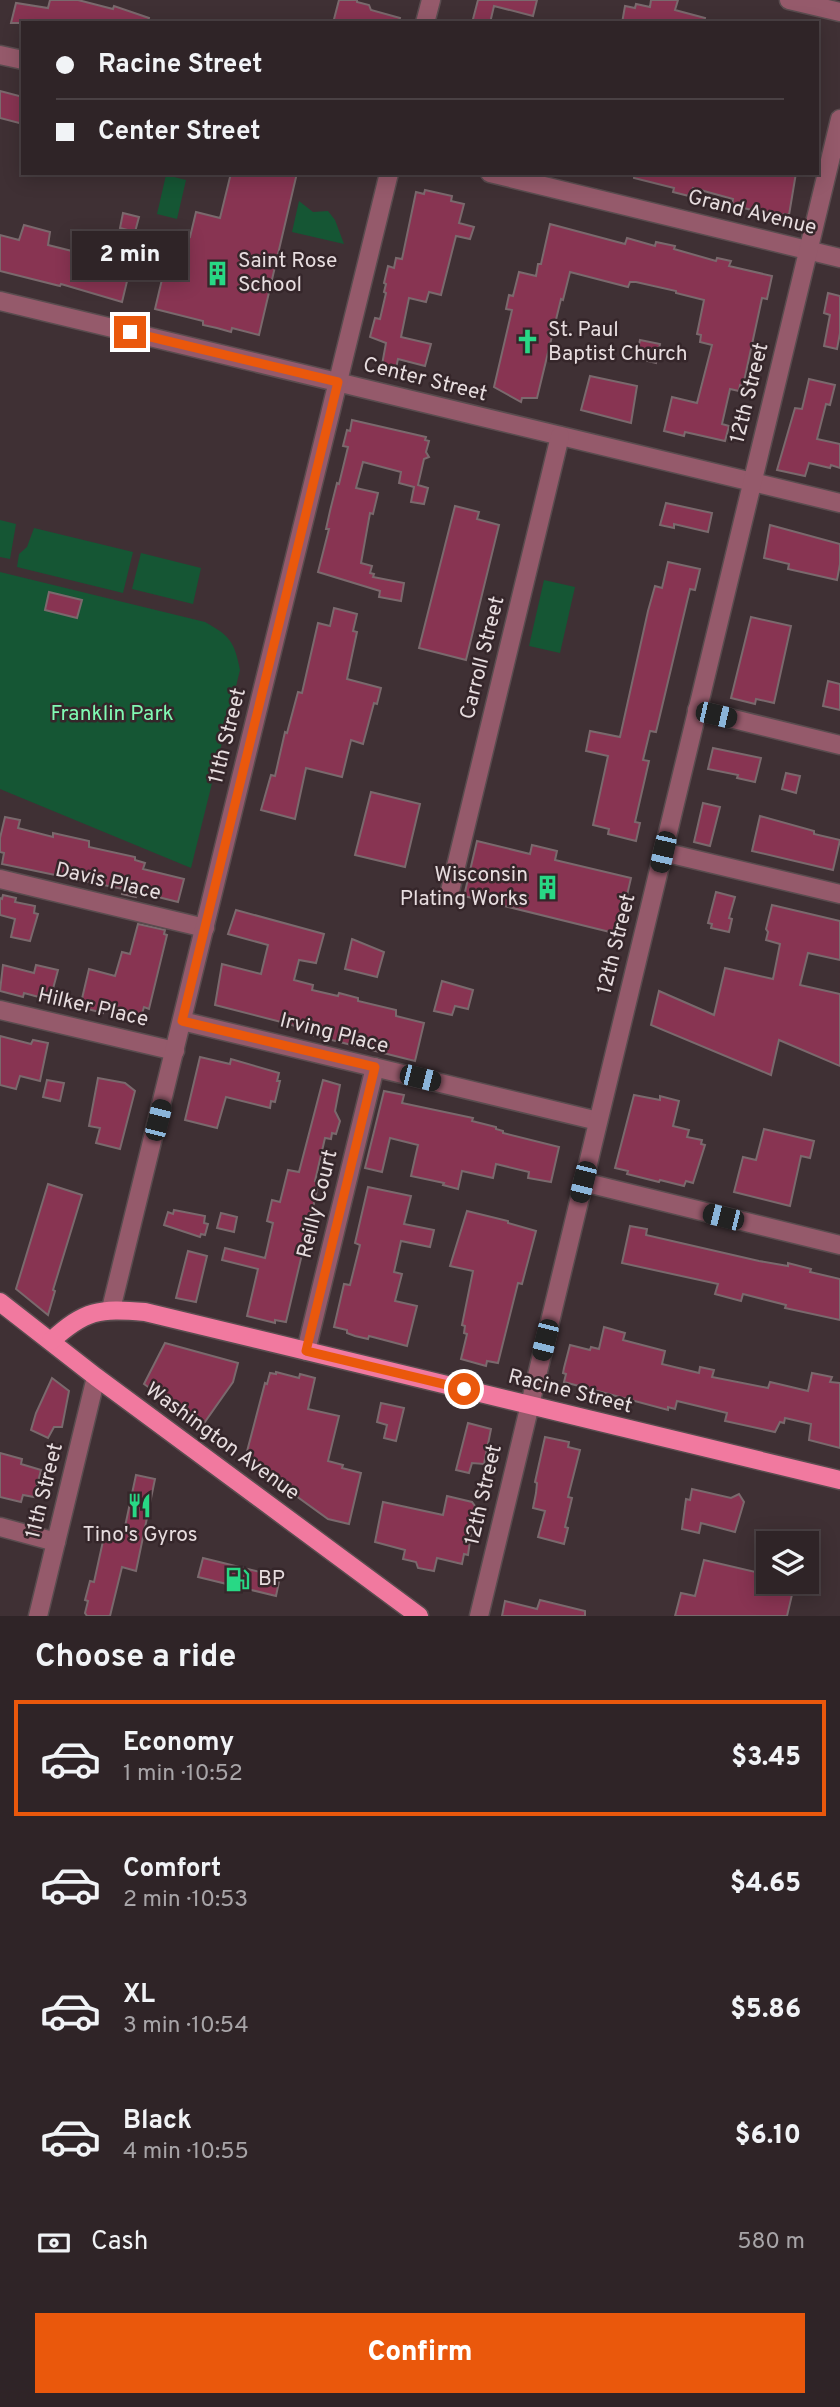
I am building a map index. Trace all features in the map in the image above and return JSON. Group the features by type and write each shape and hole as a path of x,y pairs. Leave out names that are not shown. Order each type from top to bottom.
{"main road":[{"name":"Washington Avenue","path":"0,1302 96,1377 419,1616"},
{"name":"Racine Street","path":"51,1341 83,1315 111,1309 145,1312 840,1480"}],"street":[{"path":"426,21 431,0"},
{"path":"789,0 840,12"},
{"path":"0,55 21,60"},
{"name":"12th Street","path":"479,1616 840,119"},
{"name":"11th Street","path":"111,1309 389,175"},
{"name":"Grand Avenue","path":"497,175 840,258"},
{"name":"Center Street","path":"0,300 840,503"},
{"name":"Carroll Street","path":"450,891 561,436"},
{"path":"697,710 840,744"},
{"path":"663,852 840,894"},
{"name":"Davis Place","path":"0,879 205,928"},
{"name":"Hilker Place","path":"0,1010 175,1051"},
{"name":"Irving Place","path":"182,1021 598,1121"},
{"name":"Reilly Court","path":"306,1351 375,1067"},
{"path":"583,1182 840,1245"},
{"name":"11th Street","path":"38,1616 96,1377"},
{"path":"0,1527 56,1542"}],"green space":[{"path":"166,175 186,180 177,219 157,214"},
{"path":"299,201 313,212 328,211 335,220 344,244 292,232"},
{"path":"0,520 16,524 10,559 0,557"},
{"path":"34,528 133,552 123,593 17,567 19,554 27,547"},
{"path":"141,553 201,568 193,604 132,589"},
{"name":"Franklin Park","path":"0,572 205,622 230,640 240,670 191,868 0,789"},
{"path":"544,580 575,587 560,653 529,646"}],"building":[{"path":"50,0 78,0 113,9 114,6 149,18 148,21 11,23 16,3 48,8"},
{"path":"339,0 357,0 369,5 371,10 400,18 399,21 334,21"},
{"path":"478,0 537,0 533,16 494,6 490,21 473,21"},
{"path":"651,0 678,0 675,10 705,18 704,21 622,21 625,6 635,8 636,4 650,7"},
{"path":"0,91 21,96 21,123 0,118"},
{"name":"Saint Rose School","path":"231,175 297,175 259,335 232,328 231,332 203,325 203,321 155,309 173,233 190,237 196,212 220,218"},
{"path":"634,175 796,175 789,215 784,214 783,218 732,205 733,199 693,188 689,196 673,192 674,188 634,178"},
{"path":"425,190 452,196 451,201 464,204 459,223 474,227 470,239 456,236 441,295 429,292 426,302 409,298 401,337 431,344 425,366 398,359 396,368 382,365 386,343 370,337 375,318 380,319 388,266 394,268 396,258 402,259 416,192 424,194"},
{"path":"123,213 139,217 135,232 120,228"},
{"path":"550,224 625,244 627,238 655,246 656,242 675,246 674,249 716,261 717,258 731,261 729,266 772,276 767,299 762,298 743,386 740,385 739,391 730,389 722,424 729,426 725,441 685,432 684,436 664,431 672,397 697,403 712,345 700,342 701,335 697,334 704,300 676,291 636,282 630,282 628,287 570,272 537,398 522,398 521,402 494,387 512,310 506,309 509,295 513,296 519,272 536,276"},
{"path":"24,225 50,232 48,245 80,253 81,251 114,260 119,246 133,250 131,258 138,260 134,275 129,273 122,302 61,284 60,286 0,271 0,235 19,240"},
{"path":"828,293 840,296 837,349 824,346 830,315 824,313"},
{"path":"640,340 660,344 656,363 636,358"},
{"path":"590,376 637,386 631,423 581,410"},
{"path":"809,379 835,385 830,405 826,404 817,439 840,444 840,468 809,463 805,476 777,470 795,408 802,409"},
{"path":"352,420 426,437 425,440 429,441 426,452 429,457 424,459 418,485 428,488 424,504 411,502 414,487 399,483 401,472 363,462 356,488 378,493 373,514 370,513 361,563 372,566 370,573 374,574 373,577 404,583 401,601 379,597 380,591 318,572 329,529 326,529 330,511 348,447 343,446"},
{"path":"666,503 712,513 708,532 674,524 674,528 660,525"},
{"path":"455,506 479,512 477,519 499,525 466,660 419,648"},
{"path":"770,525 840,544 837,580 788,569 789,564 764,558"},
{"path":"668,562 700,569 695,590 690,589 656,732 650,731 643,760 649,761 635,822 640,823 636,841 608,834 609,829 593,825 608,756 586,751 590,731 620,737 648,611 655,586 662,588"},
{"path":"49,592 82,600 77,618 45,610"},
{"path":"334,608 357,614 353,631 357,632 347,679 381,688 363,744 351,740 342,777 306,768 295,819 261,810 271,775 275,776 298,692 302,693 318,623 330,626"},
{"path":"751,617 791,626 774,703 756,699 755,704 731,698"},
{"path":"828,681 840,684 840,710 823,706"},
{"path":"713,748 761,758 755,782 737,778 738,775 708,769"},
{"path":"786,773 800,776 796,793 782,789"},
{"path":"371,792 420,804 405,867 355,855"},
{"path":"703,803 720,807 710,846 694,842"},
{"path":"760,816 840,840 833,870 752,851"},
{"path":"5,817 20,820 18,828 53,837 53,833 89,841 89,847 135,857 135,860 145,863 143,869 184,879 178,902 138,892 136,897 122,894 123,889 2,864 4,853 0,852 0,838"},
{"name":"Wisconsin Plating Works","path":"477,841 530,854 532,845 557,851 555,860 631,878 618,934 464,896"},
{"path":"716,892 735,897 729,918 732,919 729,932 711,928 712,924 708,923"},
{"path":"3,895 16,898 15,902 35,906 34,913 38,914 30,941 11,937 15,919 0,915 0,898 2,899"},
{"path":"772,905 840,921 840,960 808,953 800,985 840,994 840,1066 779,1040 771,1075 651,1025 659,991 714,1015 725,968 773,979 780,944 766,940"},
{"path":"236,910 324,934 316,963 299,960 294,980 313,985 312,990 358,998 358,1001 396,1010 396,1016 424,1023 415,1061 304,1033 305,1029 215,1005 222,964 261,974 268,945 228,934"},
{"path":"138,924 165,930 164,934 167,935 149,1009 144,1007 141,1017 104,1008 103,1013 80,1007 89,969 115,976 122,952 130,954"},
{"path":"352,939 384,952 377,977 345,969"},
{"path":"3,965 34,973 36,965 58,970 50,1000 24,993 23,997 0,991"},
{"path":"442,981 473,990 468,1009 455,1006 452,1015 434,1011"},
{"path":"0,1036 31,1044 33,1040 48,1043 40,1081 20,1076 16,1089 0,1085"},
{"path":"200,1057 230,1064 231,1059 279,1073 275,1102 271,1101 270,1108 226,1097 217,1128 185,1120"},
{"path":"98,1078 125,1083 135,1091 120,1149 96,1143 100,1128 89,1126"},
{"path":"47,1080 64,1083 60,1101 43,1097"},
{"path":"323,1080 340,1085 335,1111 340,1121 336,1134 332,1133 331,1139 325,1138 315,1181 319,1182 286,1322 275,1320 275,1323 247,1316 258,1269 222,1260 225,1248 265,1258 273,1223 267,1221 272,1200 280,1202 288,1170 299,1172"},
{"path":"384,1091 404,1095 402,1103 473,1118 472,1121 496,1127 503,1133 559,1147 551,1182 528,1178 529,1172 496,1164 493,1178 462,1171 458,1189 443,1185 444,1183 411,1176 418,1145 390,1138 382,1172 365,1168"},
{"path":"634,1095 660,1100 660,1096 679,1101 673,1126 689,1130 687,1137 702,1140 701,1144 705,1145 693,1183 686,1181 684,1186 660,1180 659,1182 615,1168"},
{"path":"764,1129 814,1141 810,1158 801,1156 790,1206 734,1192 743,1157 756,1160"},
{"path":"48,1184 82,1195 48,1315 16,1289"},
{"path":"368,1187 411,1196 404,1224 434,1230 430,1247 401,1241 394,1272 402,1274 395,1301 417,1306 407,1346 369,1336 368,1339 355,1336 347,1333 347,1330 334,1327 344,1284 350,1285 360,1245 355,1243"},
{"path":"174,1210 205,1216 204,1223 208,1224 205,1235 201,1234 200,1237 164,1225 168,1212 173,1214"},
{"path":"467,1211 536,1231 522,1284 518,1283 498,1363 487,1361 486,1366 461,1359 467,1334 464,1333 465,1326 462,1325 473,1271 450,1266"},
{"path":"221,1213 237,1217 234,1232 217,1228"},
{"path":"630,1226 647,1229 646,1235 759,1261 788,1266 788,1263 811,1269 810,1272 840,1279 840,1320 785,1308 786,1305 743,1294 741,1301 715,1294 718,1284 622,1263"},
{"path":"188,1251 207,1256 196,1302 176,1298"},
{"path":"604,1327 625,1333 623,1340 665,1351 662,1364 699,1373 700,1367 714,1370 712,1377 768,1388 770,1382 808,1391 812,1373 832,1377 830,1382 840,1383 840,1448 809,1440 811,1424 785,1418 775,1432 725,1421 727,1413 677,1401 675,1409 668,1407 668,1410 564,1382 566,1374 563,1373 570,1345 590,1350 591,1347 599,1349"},
{"path":"165,1343 238,1363 233,1382 202,1426 144,1384"},
{"path":"270,1373 299,1378 300,1374 315,1378 308,1409 339,1416 328,1461 361,1473 349,1524 328,1519 245,1459 265,1383 267,1384"},
{"path":"52,1378 69,1391 62,1427 54,1427 48,1438 31,1430"},
{"path":"381,1403 404,1408 396,1441 384,1438 387,1425 377,1422"},
{"path":"468,1423 491,1429 484,1464 472,1463 469,1473 456,1470"},
{"path":"545,1437 569,1442 568,1447 580,1450 568,1497 572,1498 564,1544 538,1537 545,1511 533,1508 535,1482"},
{"path":"0,1453 22,1459 21,1464 41,1470 34,1497 23,1495 21,1502 0,1497"},
{"path":"136,1475 155,1479 136,1571 122,1567 110,1616 87,1616 85,1613 88,1601 85,1600 90,1581 94,1582 105,1532 123,1536"},
{"path":"692,1489 731,1498 739,1494 744,1502 735,1532 701,1523 699,1533 682,1529 686,1499 690,1500"},
{"path":"447,1496 472,1502 475,1506 468,1555 464,1554 462,1564 437,1558 434,1571 418,1568 416,1562 403,1559 405,1550 375,1542 383,1502 443,1515"},
{"path":"203,1558 280,1577 276,1596 198,1577"},
{"path":"704,1560 756,1572 756,1594 792,1594 787,1616 675,1616 681,1593 695,1596"},
{"path":"540,1600 585,1611 585,1616 502,1616 505,1601 537,1609"}],"place":[{"name":"Saint Rose School","path":"218,273"},
{"name":"St. Paul Baptist Church","path":"528,342"},
{"name":"Wisconsin Plating Works","path":"548,887"},
{"name":"Tino's Gyros","path":"140,1506"},
{"name":"BP","path":"238,1579"}],"route":[{"path":"130,332 338,382 182,1021 375,1067 306,1351 464,1389"}]}
